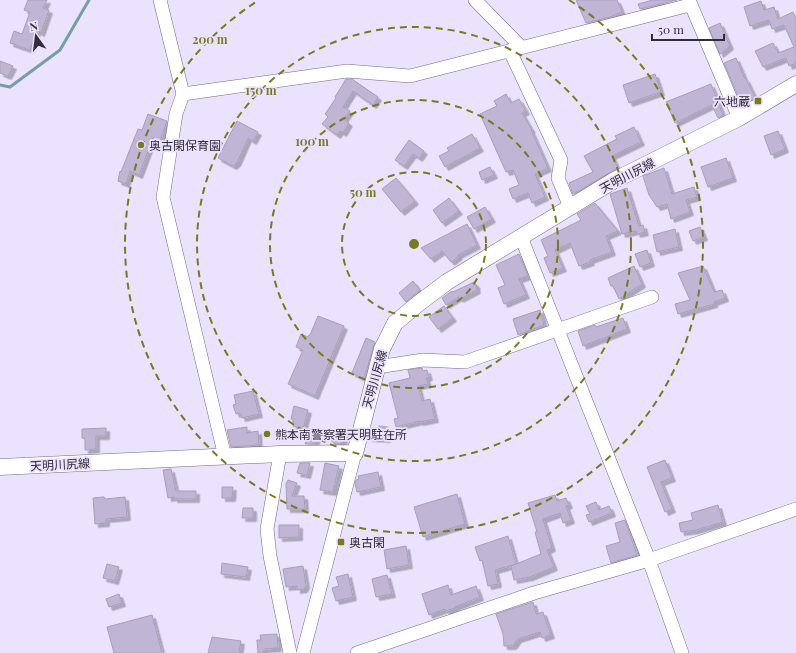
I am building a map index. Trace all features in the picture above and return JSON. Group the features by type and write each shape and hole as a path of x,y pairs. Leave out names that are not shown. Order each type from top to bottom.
{"main road":[{"name":"天明川尻線","path":"0,467 280,454 355,453 382,349 395,323 447,282 613,181 740,118 796,84"}],"street":[{"path":"160,0 183,94 176,114 163,197 225,457"},
{"path":"475,0 515,49 561,160 558,178 570,207"},
{"path":"183,94 347,71 410,76 689,3 740,118"},
{"path":"521,237 559,329 649,560 682,653"},
{"path":"377,367 423,360 465,362 652,297"},
{"path":"304,653 355,453"},
{"path":"280,454 268,529 270,556 290,653"},
{"path":"357,653 534,593 649,560 796,509"}],"building":[{"path":"28,0 47,0 43,8 49,10 41,33 37,31 30,50 10,43 14,31 22,34 30,12 24,10"},
{"path":"576,0 617,0 622,12 610,17 586,23"},
{"path":"653,0 677,0 640,9 638,4"},
{"path":"761,1 764,10 774,7 778,19 793,12 796,18 796,63 789,66 786,58 763,67 755,51 773,43 778,53 794,47 784,25 772,29 769,20 750,26 744,7"},
{"path":"720,23 730,46 720,54 709,28"},
{"path":"736,58 755,97 742,105 724,63"},
{"path":"0,61 13,66 8,76 0,73"},
{"path":"655,74 661,92 629,103 623,85"},
{"path":"346,79 352,79 378,97 373,105 353,91 343,107 350,111 344,119 349,123 343,133 340,131 337,135 322,124 328,117 325,114 336,98 335,97"},
{"path":"711,84 723,115 718,118 712,105 675,123 666,102"},
{"path":"506,94 511,103 519,99 526,111 522,113 532,130 548,168 535,174 545,197 532,203 528,193 513,199 509,189 519,185 513,170 506,172 480,114 497,106 494,101"},
{"path":"148,114 167,121 160,141 153,138 139,175 130,171 126,184 118,181 120,171 121,172 138,129 142,130"},
{"path":"237,121 258,132 253,141 248,138 237,163 233,166 218,158"},
{"path":"634,127 641,142 612,156 618,168 573,194 569,183 593,172 584,156 617,139 615,136"},
{"path":"778,131 785,149 771,155 764,136"},
{"path":"472,134 480,148 445,167 439,156 449,151 447,148"},
{"path":"409,140 424,151 419,158 413,154 404,166 395,160"},
{"path":"726,158 733,178 708,187 701,167"},
{"path":"490,167 494,175 482,180 479,172"},
{"path":"664,168 672,194 694,187 697,197 686,200 690,212 671,219 667,204 657,207 649,195 643,176"},
{"path":"396,178 415,201 401,212 382,189"},
{"path":"627,188 639,226 643,225 645,232 637,234 636,231 622,234 610,194"},
{"path":"449,198 459,211 442,223 433,210"},
{"path":"595,203 618,231 606,236 612,252 590,260 591,262 579,266 570,243 555,250 563,268 550,273 544,258 548,256 541,240 581,220 577,214"},
{"path":"485,207 492,219 474,229 467,217"},
{"path":"467,224 477,245 458,255 459,256 451,262 442,251 431,259 421,248"},
{"path":"700,227 704,237 693,241 689,231"},
{"path":"675,229 679,247 657,252 653,235"},
{"path":"647,250 651,263 640,267 635,254"},
{"path":"519,254 528,276 519,279 526,295 504,304 498,288 505,285 496,265"},
{"path":"634,266 642,284 619,299 608,278"},
{"path":"703,266 714,292 722,290 725,298 714,302 714,304 678,314 675,304 690,300 678,273"},
{"path":"413,281 420,290 406,302 399,293"},
{"path":"474,282 477,286 477,290 460,299 459,297 446,305 442,298 452,291 453,292"},
{"path":"444,306 453,318 438,329 429,317"},
{"path":"540,310 544,325 518,335 513,319"},
{"path":"318,316 344,326 315,396 288,384 303,350 296,347 301,334 308,337 310,335"},
{"path":"623,318 627,329 583,346 578,331"},
{"path":"366,338 375,342 364,379 352,373"},
{"path":"422,368 423,371 427,370 429,377 426,378 428,384 418,386 422,401 430,399 435,419 396,427 394,419 398,418 389,383 410,378 408,370"},
{"path":"253,391 259,414 242,418 240,413 236,414 233,405 236,404 234,395"},
{"path":"294,406 308,410 303,429 293,426 293,419 291,419"},
{"path":"379,426 388,427 387,439 369,438 371,428 379,428"},
{"path":"247,427 247,433 258,431 259,445 231,447 227,430"},
{"path":"106,428 106,436 96,436 96,449 85,450 85,439 82,438 82,429"},
{"path":"310,429 318,432 315,444 305,444"},
{"path":"340,429 347,434 341,444 336,444 330,440 332,432 338,432"},
{"path":"665,460 672,478 661,482 672,509 665,512 647,467"},
{"path":"300,463 310,463 307,475 297,473"},
{"path":"325,463 339,466 333,492 320,490"},
{"path":"171,469 176,491 196,491 196,499 174,499 174,497 168,498 163,470"},
{"path":"378,472 381,487 357,492 355,484 356,480 359,479 358,476"},
{"path":"288,480 297,483 292,496 304,496 305,509 287,509 286,484"},
{"path":"222,487 233,487 232,498 222,498"},
{"path":"457,494 465,524 423,537 414,507"},
{"path":"555,495 557,501 566,498 569,505 566,506 571,520 563,523 560,513 543,519 552,548 547,550 554,567 530,577 514,580 511,566 541,554 535,532 537,532 528,503"},
{"path":"104,497 105,499 125,497 127,517 106,519 106,523 95,524 93,498"},
{"path":"596,502 599,510 609,506 612,513 589,522 586,515 590,514 586,506"},
{"path":"718,505 723,522 696,530 681,532 679,523 693,520 691,513"},
{"path":"243,508 253,508 253,518 242,518"},
{"path":"625,520 637,555 611,563 606,546 620,542 615,523"},
{"path":"279,525 299,525 299,537 279,538"},
{"path":"508,536 516,564 495,570 498,584 488,586 482,560 480,561 475,547"},
{"path":"406,546 409,565 387,569 384,550"},
{"path":"222,563 248,567 246,577 221,574"},
{"path":"107,564 119,567 115,581 103,578"},
{"path":"303,566 306,585 304,589 297,590 297,586 286,587 283,569"},
{"path":"348,574 353,597 336,601 332,588 339,586 336,577"},
{"path":"387,575 392,594 376,597 372,579"},
{"path":"448,585 451,595 476,586 480,597 455,608 446,611 445,609 429,615 422,594"},
{"path":"119,594 122,603 109,607 106,599"},
{"path":"533,602 536,614 543,612 551,635 542,638 540,632 518,639 513,646 504,646 503,634 496,614"},
{"path":"152,615 162,653 114,653 107,627"},
{"path":"277,634 278,648 264,649 263,653 258,653 257,640 261,640 260,635"},
{"path":"212,637 241,641 239,653 208,653"}],"waterway":[{"path":"0,85 10,87 60,50 89,0"}],"place":[{"name":"六地蔵","path":"758,101"},
{"name":"奥古閑保育園","path":"141,145"},
{"name":"熊本南警察署天明駐在所","path":"267,434"},
{"name":"奥古閑","path":"341,542"}]}
